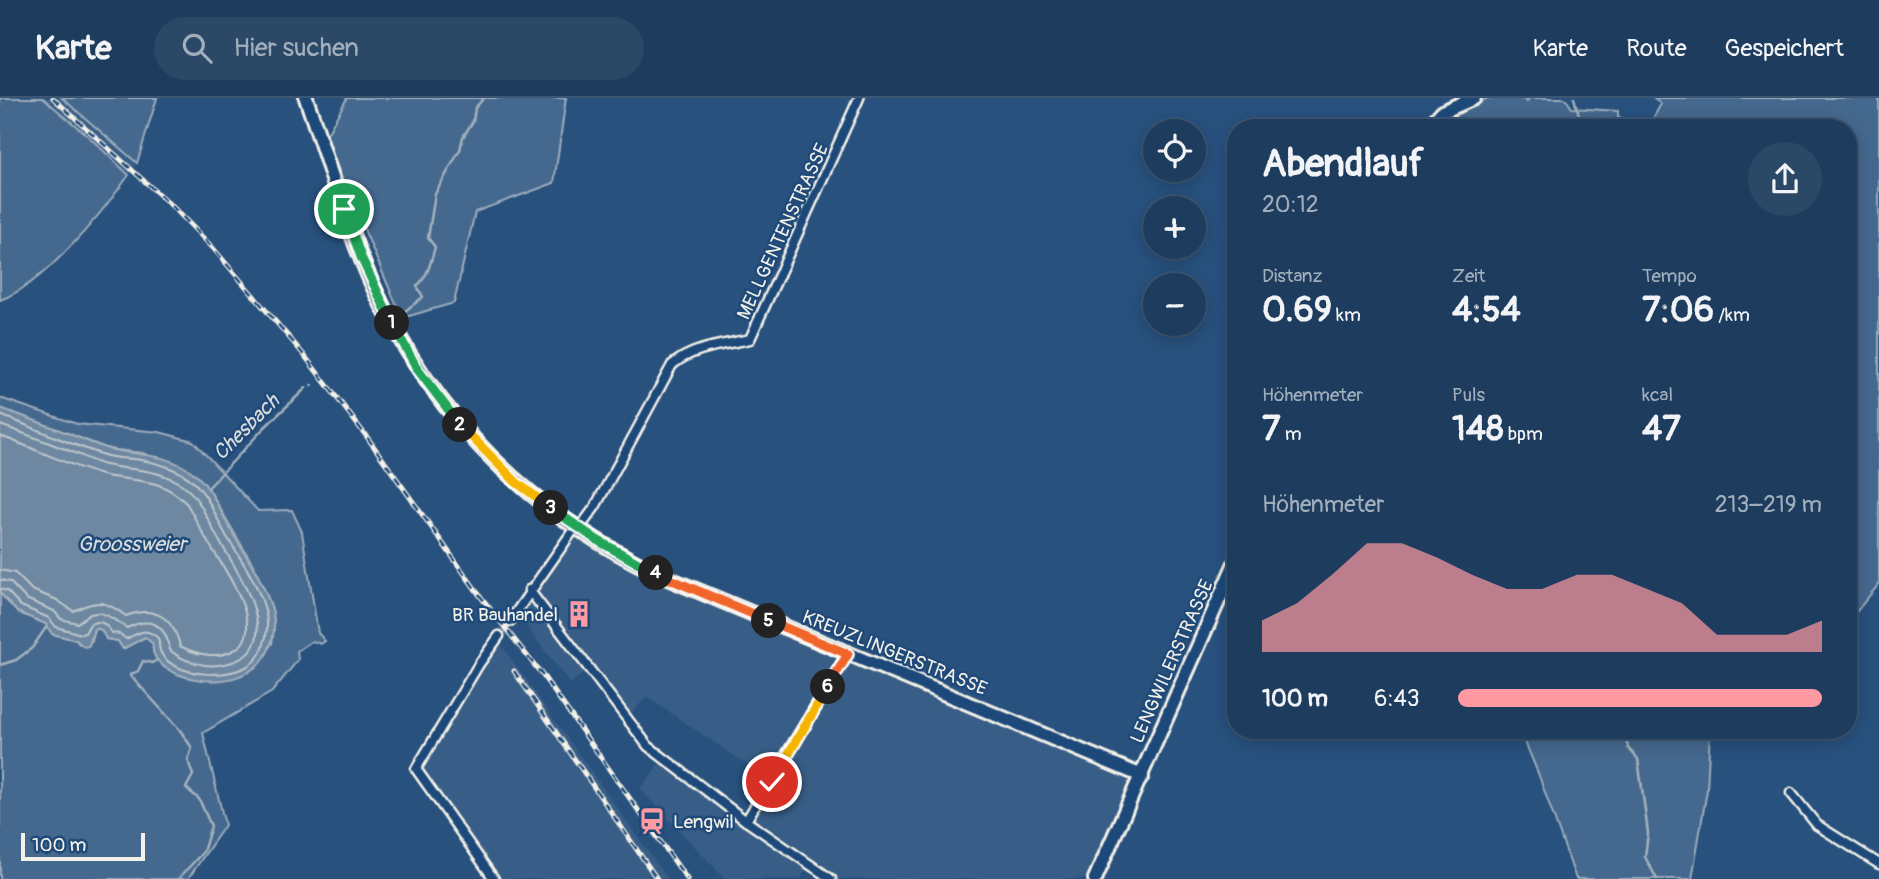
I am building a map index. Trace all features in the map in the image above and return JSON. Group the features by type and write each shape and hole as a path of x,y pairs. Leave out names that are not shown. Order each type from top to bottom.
{"street":[{"name":"KREUZLINGERSTRASSE","path":"306,98 361,257 382,306 418,370 457,422 528,492 578,527 665,577 1142,776"},
{"name":"MELLGENTENSTRASSE","path":"578,527 594,507 672,365 681,357 697,351 750,339 859,98"},
{"path":"1435,119 1442,112 1475,98"},
{"path":"510,621 529,590 578,527"},
{"name":"LENGWILERSTRASSE","path":"1096,879 1227,582"},
{"path":"529,590 641,738 746,821 831,879"},
{"path":"494,879 416,769 479,664 499,636"},
{"path":"746,821 848,654"},
{"path":"1791,793 1817,825 1879,864"}],"shaded area":[{"path":"0,98 43,98 129,175 88,227 53,264 17,292 0,300"},
{"path":"43,98 62,98 137,163 129,175 89,137"},
{"path":"62,98 157,98 137,163"},
{"path":"347,98 566,98 554,183 475,212 454,303 402,318 325,138"},
{"path":"1488,98 1521,98 1527,102 1529,98 1565,98 1572,108 1618,111 1618,118 1626,119 1452,119"},
{"path":"1653,98 1879,98 1879,584 1857,611 1857,119 1653,119 1661,104"},
{"path":"0,398 77,424 159,432 193,441 258,511 292,510 302,532 318,633 325,641 321,644 312,641 297,651 298,660 272,692 203,733 225,825 188,879 0,879 0,593 17,612 46,624 52,634 76,640 79,644 92,641 95,629 101,630 106,639 118,641 123,649 145,637 153,644 154,655 165,668 272,644 273,613 255,568 208,488 143,453 109,449 0,408"},
{"path":"572,532 655,572 1142,776 1095,879 836,879 810,865 800,879 725,879 640,789 661,761 740,821 768,779 647,697 626,719 589,669 570,684 515,612"},
{"path":"497,639 668,879 494,879 416,769"},
{"path":"1524,739 1710,739 1707,790 1692,879 1576,879"}],"water":[{"name":"Groossweier","path":"0,408 104,448 175,462 201,480 212,494 255,571 273,613 274,631 271,645 257,665 241,676 200,680 165,667 155,657 153,644 145,637 123,649 118,641 106,639 101,630 94,629 89,646 84,647 76,640 52,634 46,624 17,612 0,593"}],"waterway":[{"name":"Chesbach","path":"400,315 423,297 417,286 426,273 435,247 428,238 435,194 460,150 463,137 473,121 475,108 484,98"},
{"path":"1574,98 1580,119"},
{"name":"Chesbach","path":"208,488 306,388"},
{"path":"0,665 16,660 32,648 47,626"},
{"path":"157,660 152,663 143,661 138,671 130,675 180,730 192,748 188,760 193,775 186,788 199,799 211,826 203,852 178,879"},
{"path":"1626,739 1628,748 1638,759 1648,833 1645,857 1657,879"}],"tunnel":[{"path":"499,636 510,621"}],"railway":[{"path":"53,98 175,209 213,248 304,355 367,437 481,597 543,676 687,879"},
{"path":"514,671 657,879"}],"place":[{"name":"BR Bauhandel","path":"579,614"},
{"name":"Lengwil","path":"652,821"}],"route":[{"path":"344,209 382,306 418,370 457,422 516,482 597,540 654,572 848,654 772,782"}]}
